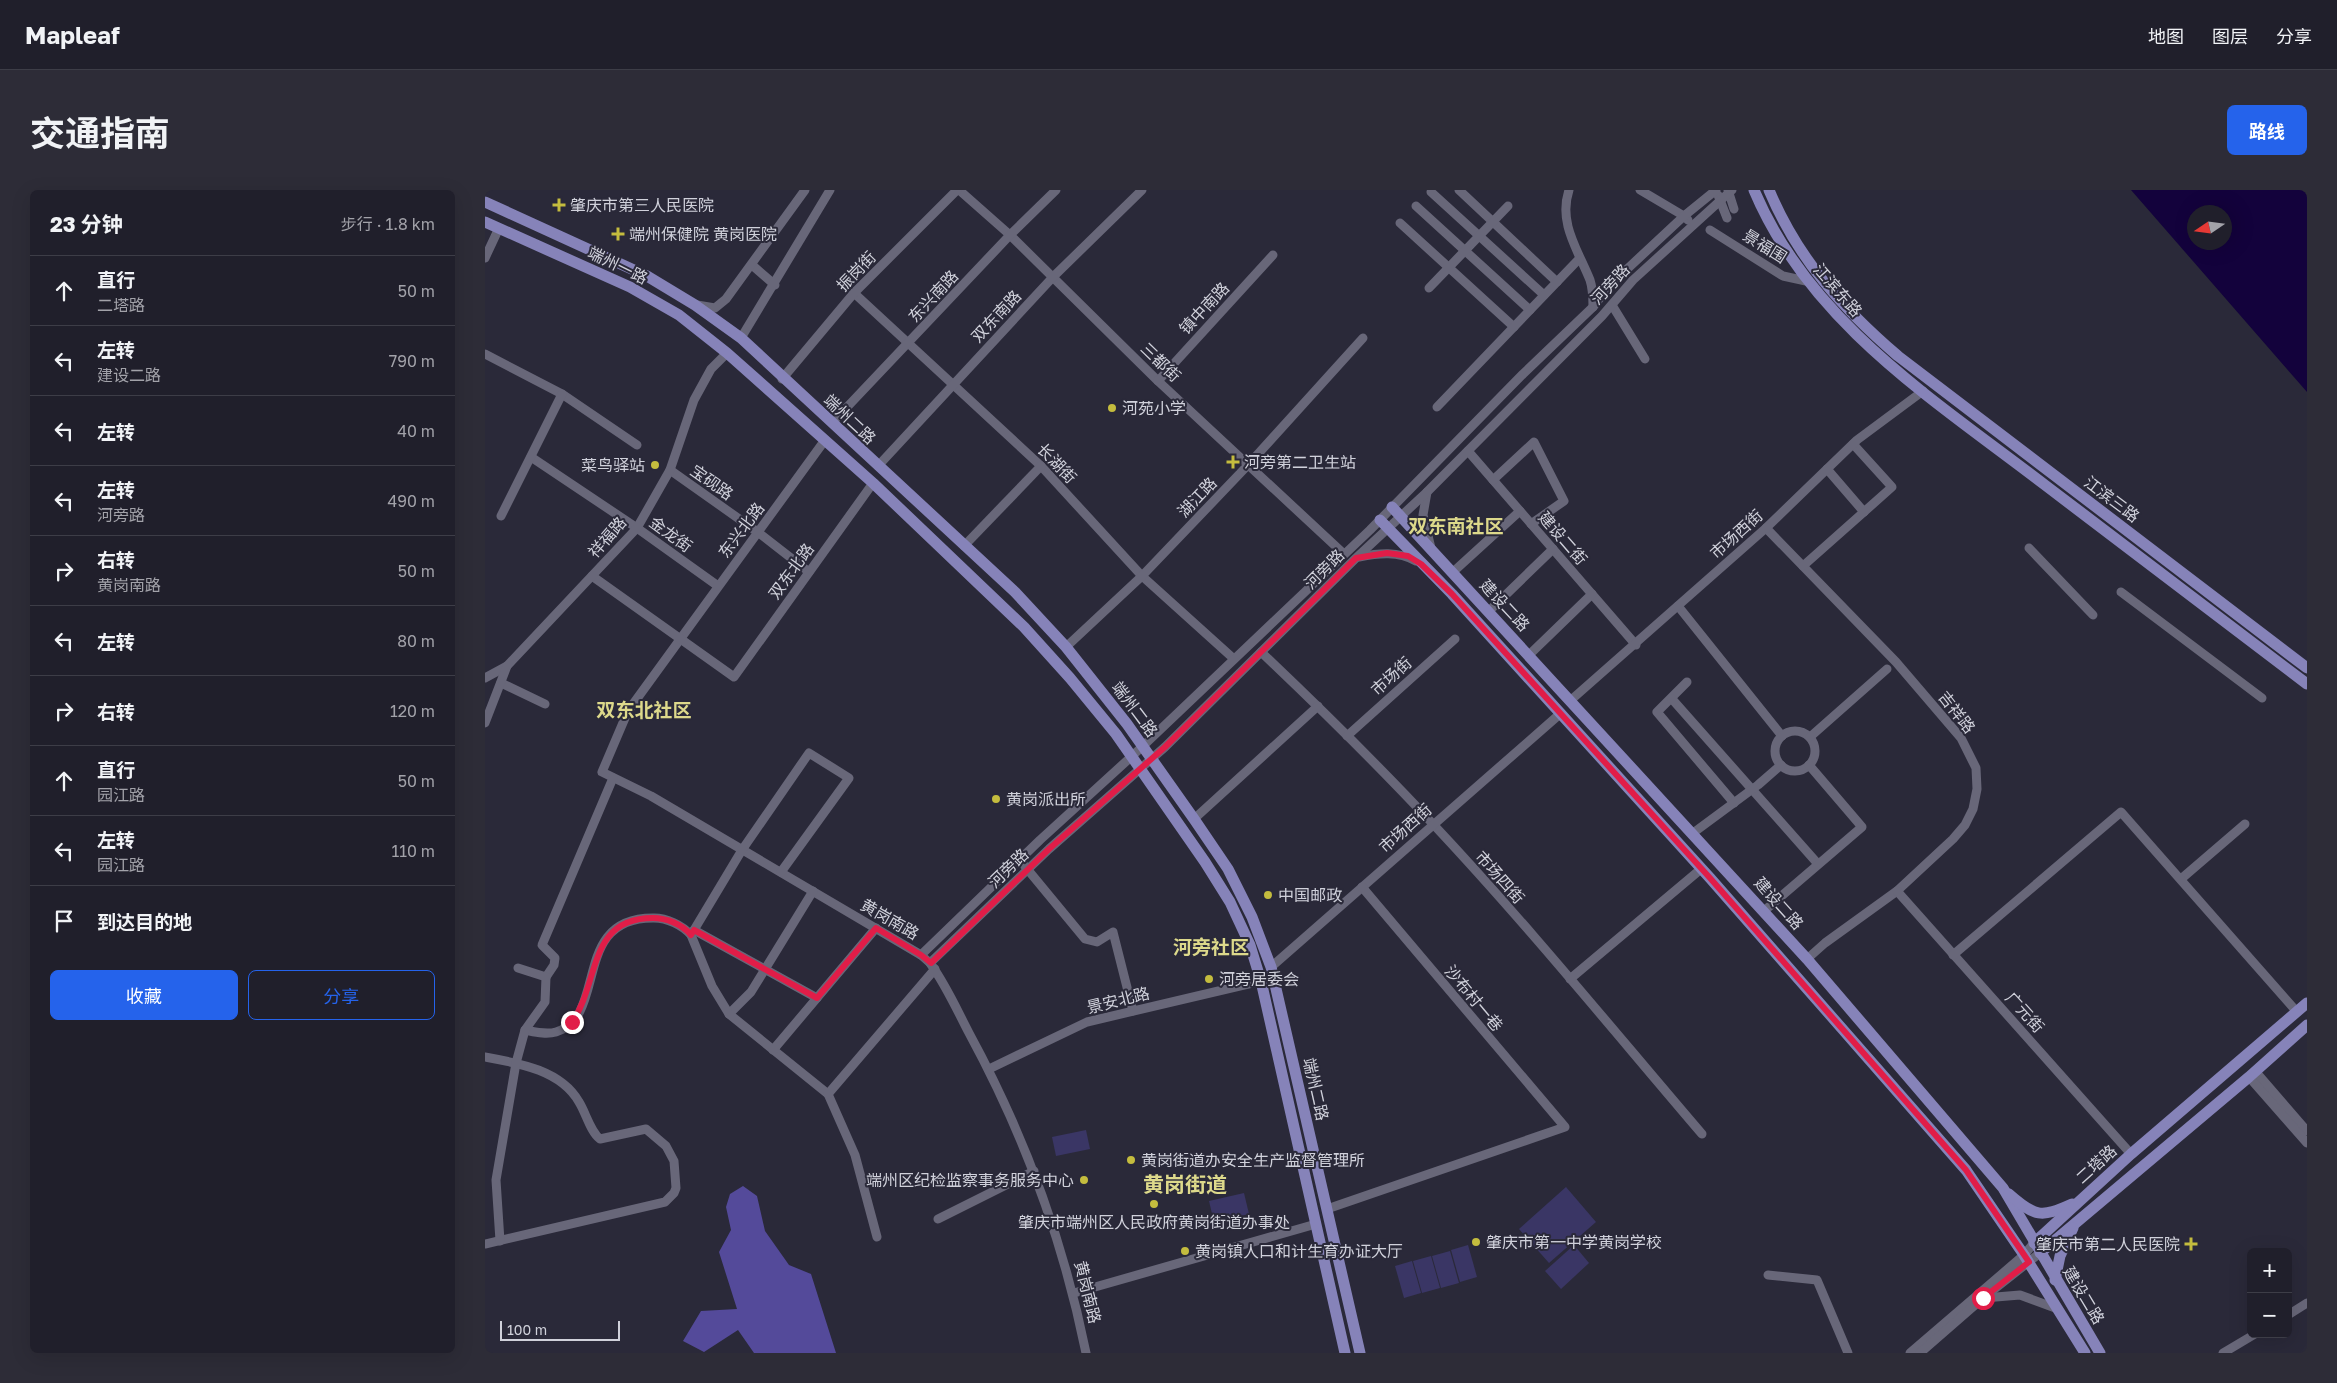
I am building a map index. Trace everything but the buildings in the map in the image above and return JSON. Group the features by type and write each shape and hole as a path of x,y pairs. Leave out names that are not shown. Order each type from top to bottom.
{"main road":[{"name":"江滨东路","path":"1755,190 1782,245 1806,281 1857,336 1923,391"},
{"name":"江滨东路","path":"1769,190 1800,251 1829,290 1862,325 1898,356"},
{"name":"端州一路","path":"485,202 647,276 695,305"},
{"name":"端州一路","path":"485,222 630,287 679,315 727,353"},
{"name":"端州二路","path":"695,305 741,338 782,379 1015,592 1066,648 1127,724 1195,819 1227,869 1248,909 1271,967 1360,1353"},
{"name":"端州二路","path":"727,353 873,483 1024,627 1070,678 1116,734 1205,862 1230,902 1250,945 1261,981 1345,1353"},
{"name":"江滨三路","path":"1898,356 2307,668"},
{"name":"江滨三路","path":"1923,391 2307,684"},
{"name":"建设二路","path":"1392,508 1432,549 1764,911 2003,1188 2055,1280 2100,1353"},
{"name":"建设二路","path":"1380,520 1452,594 1561,713 1966,1170 2027,1258 2085,1353"},
{"path":"1452,594 1463,583"},
{"path":"1116,734 1127,724"},
{"path":"1166,807 1179,798"},
{"name":"二塔路","path":"2037,1248 2081,1200 2131,1154 2307,1003"},
{"name":"二塔路","path":"2037,1248 2075,1224 2307,1025"},
{"path":"1966,1170 1972,1170 1980,1162"},
{"path":"2003,1188 2022,1205 2040,1214 2051,1214 2081,1200"},
{"path":"2055,1280 2059,1256 2075,1224"}],"street":[{"path":"695,305 715,308 726,300 805,190"},
{"path":"741,338 775,285 830,190"},
{"name":"三都街","path":"958,190 1010,234 1158,380 1343,554"},
{"name":"振岗街","path":"782,379 854,293 958,190"},
{"name":"东兴南路","path":"832,424 910,343 1010,234 1056,190"},
{"name":"双东南路","path":"877,466 1053,277 1142,190"},
{"path":"1459,190 1557,282"},
{"name":"河旁路","path":"1569,190 1565,202 1568,232 1579,258 1590,281 1610,285"},
{"path":"1640,190 1684,216 1692,225"},
{"path":"1716,190 1727,218"},
{"name":"河旁路","path":"921,955 1019,860 1143,746 1380,520 1523,374 1593,307 1610,285 1684,216 1716,190"},
{"path":"1728,190 1734,209"},
{"name":"河旁路","path":"828,1094 933,966 1028,870 1141,770 1356,558 1427,492 1612,305 1633,280 1732,190"},
{"path":"1431,192 1544,295"},
{"path":"1417,206 1530,310"},
{"path":"1429,288 1508,206"},
{"path":"1400,223 1514,327"},
{"path":"485,258 499,228"},
{"name":"景福围","path":"1710,230 1783,276 1806,281"},
{"name":"镇中南路","path":"1158,380 1273,255"},
{"path":"1437,407 1579,258"},
{"path":"752,265 775,285"},
{"path":"1590,281 1593,307"},
{"name":"长湖街","path":"854,293 1041,466 1142,576 1233,659"},
{"path":"1612,305 1645,359"},
{"name":"湖江路","path":"1066,648 1142,576 1248,465 1363,338"},
{"name":"祥福路","path":"485,723 507,666 637,528 669,470 694,400 711,368 727,353"},
{"path":"485,354 562,394 637,445"},
{"name":"市场西街","path":"1571,700 1636,645 1766,528 1853,444 1923,391"},
{"path":"501,516 562,394"},
{"name":"东兴北路","path":"681,639 825,440"},
{"path":"1493,480 1534,442 1564,501 1531,524"},
{"path":"1803,566 1892,487 1853,444"},
{"name":"建设二街","path":"1468,451 1636,645"},
{"name":"金龙街","path":"531,457 637,528 718,586"},
{"path":"964,546 1041,466"},
{"path":"1827,469 1864,512"},
{"name":"宝砚路","path":"669,470 759,533 809,572"},
{"name":"双东北路","path":"681,639 734,677 873,483"},
{"path":"1427,492 1423,514 1432,549"},
{"path":"1453,572 1520,511"},
{"name":"吉祥路","path":"1766,528 1896,662 1961,738 1976,768 1977,789 1973,809 1965,824 1953,839 1897,891 1825,943 1807,959"},
{"path":"2029,548 2093,615"},
{"path":"1489,611 1553,549"},
{"path":"1356,558 1387,553 1408,556 1421,564"},
{"path":"500,1241 496,1180 516,1063 525,1030 545,1002 547,977 554,965 555,958 542,945 613,778 602,772 628,711 681,639 593,576"},
{"path":"2121,592 2262,698"},
{"path":"1529,655 1592,594"},
{"path":"1678,606 1782,736"},
{"name":"市场街","path":"1347,736 1455,639"},
{"name":"市场四街","path":"1261,652 1318,706 1433,824 1570,979 1702,1134"},
{"path":"485,678 507,666"},
{"path":"1810,737 1887,668"},
{"path":"1687,682 1657,712 1734,803"},
{"path":"501,684 545,704"},
{"path":"1672,699 1818,864"},
{"path":"1195,819 1318,706"},
{"name":"市场西街","path":"1271,967 1561,713"},
{"path":"1799,731 1810,737 1815,750 1815,757 1809,765 1800,770 1793,771 1781,764 1777,759 1776,747 1782,736 1799,731"},
{"path":"692,932 742,850 809,753 849,778 781,872"},
{"path":"1693,833 1752,790 1781,764"},
{"path":"1764,911 1862,827 1809,765"},
{"name":"黄岗南路","path":"613,778 651,796 781,872 921,955 933,966 989,1070 1046,1200 1074,1293 1087,1353"},
{"path":"1953,955 2121,812 2297,1012"},
{"path":"2181,879 2245,824"},
{"path":"1019,860 1085,939 1097,942 1113,932 1133,1011"},
{"path":"1570,979 1701,869"},
{"name":"沙布村一巷","path":"1327,1209 1565,1127 1362,888"},
{"path":"729,1014 751,992 813,891"},
{"name":"广元街","path":"1897,891 2131,1154"},
{"path":"525,1030 546,1034 556,1032 572,1022 584,1000 594,965 603,944 619,926 642,918 658,918 673,922 766,968 817,998"},
{"path":"773,1050 876,928"},
{"path":"692,932 713,986 729,1014 828,1094 855,1155 877,1237"},
{"path":"518,968 547,977"},
{"name":"景安北路","path":"989,1070 1087,1022 1261,981"},
{"path":"485,1057 516,1063 553,1077 570,1089 600,1139 646,1129 666,1146 674,1161 677,1181 674,1193 665,1202 485,1244"},
{"path":"2252,1074 2307,1131"},
{"path":"2252,1074 2307,1143"},
{"path":"938,1219 1034,1171"},
{"path":"1074,1293 1316,1224"},
{"path":"1921,1353 2037,1248"},
{"path":"1910,1353 2027,1258"},
{"path":"1768,1275 1817,1280 1848,1353"},
{"path":"1983,1298 2020,1295 2059,1310"},
{"path":"2292,1312 2307,1303"},
{"path":"2223,1353 2248,1338"}],"shaded area":[{"path":"2131,190 2307,190 2307,392"},
{"path":"1086,1130 1090,1149 1056,1156 1052,1137"},
{"path":"743,1186 757,1196 765,1231 789,1265 811,1274 836,1353 754,1353 738,1330 704,1352 683,1341 701,1311 737,1309 719,1252 731,1230 726,1207 730,1194"},
{"path":"1566,1187 1596,1222 1549,1263 1519,1229"},
{"path":"1244,1193 1249,1214 1214,1222 1209,1201"},
{"path":"1468,1245 1477,1277 1460,1282 1451,1250"},
{"path":"1574,1245 1589,1263 1561,1289 1545,1271"},
{"path":"1450,1251 1459,1283 1441,1288 1432,1256"},
{"path":"1431,1256 1440,1288 1422,1293 1413,1261"},
{"path":"1412,1261 1421,1293 1404,1298 1395,1266"}],"place":[{"name":"肇庆市第三人民医院","path":"559,205"},
{"name":"端州保健院 黄岗医院","path":"618,234"},
{"name":"河苑小学","path":"1112,408"},
{"name":"河旁第二卫生站","path":"1233,462"},
{"name":"菜鸟驿站","path":"655,465"},
{"name":"黄岗派出所","path":"996,799"},
{"name":"中国邮政","path":"1268,895"},
{"name":"河旁居委会","path":"1209,979"},
{"name":"黄岗街道办安全生产监督管理所","path":"1131,1160"},
{"name":"端州区纪检监察事务服务中心","path":"1084,1180"},
{"name":"肇庆市端州区人民政府黄岗街道办事处","path":"1154,1204"},
{"name":"肇庆市第一中学黄岗学校","path":"1476,1242"},
{"name":"肇庆市第二人民医院","path":"2191,1244"},
{"name":"黄岗镇人口和计生育办证大厅","path":"1185,1251"}],"district":[{"name":"双东南社区","path":"1456,525"},
{"name":"双东北社区","path":"644,709"},
{"name":"河旁社区","path":"1211,946"},
{"name":"黄岗街道","path":"1185,1184"}],"route":[{"path":"572,1022 579,1013 594,965 603,944 619,926 642,918 658,918 673,922 686,929 691,935 694,930 766,968 817,998 876,928 931,963 1049,849 1141,770 1356,558 1387,553 1408,556 1421,564 1452,594 1561,713 1710,878 1966,1170 2029,1262 1983,1298"}]}
